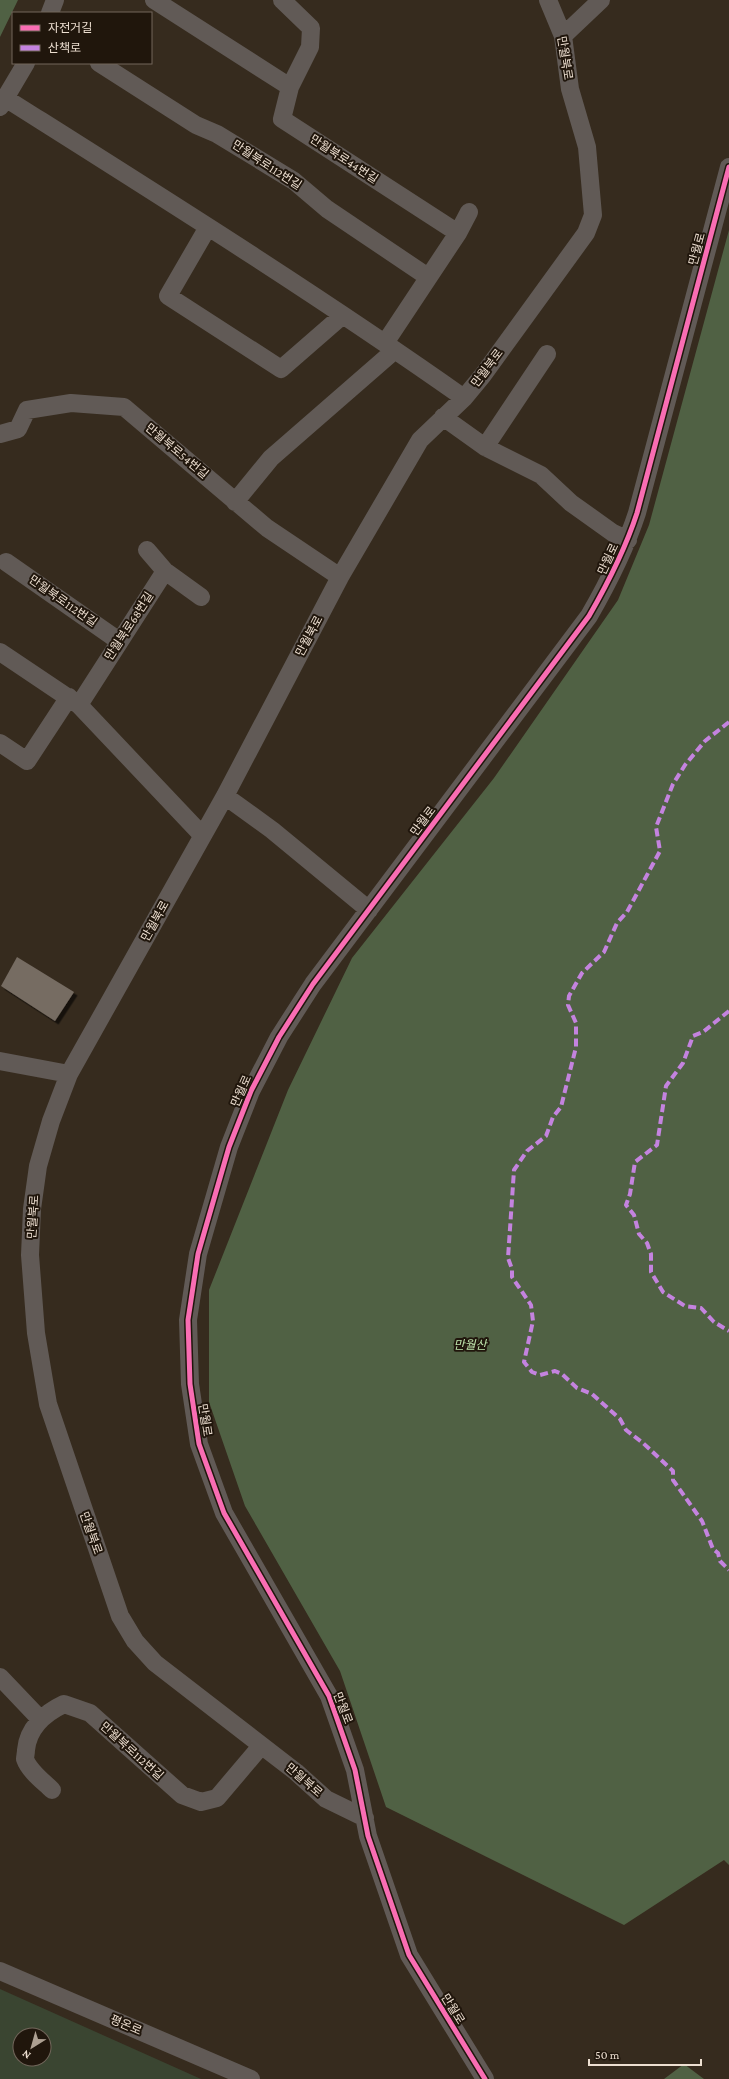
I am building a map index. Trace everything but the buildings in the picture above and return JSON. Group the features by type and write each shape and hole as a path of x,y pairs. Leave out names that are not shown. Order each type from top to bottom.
{"street":[{"path":"50,12 55,0"},
{"path":"154,0 290,87 310,47 311,28 282,0"},
{"name":"만월북로","path":"365,1818 326,1799 296,1772 155,1663 135,1641 120,1616 75,1489 48,1404 36,1333 30,1254 32,1209 38,1166 51,1121 69,1074 225,796 340,577 420,440 464,398 586,233 593,215 587,147 570,89 563,36 548,0"},
{"path":"563,36 601,0"},
{"path":"25,64 3,102 208,227 390,346 464,398"},
{"name":"만월북로112번길","path":"101,64 196,125 217,134 294,181 327,209 428,277"},
{"name":"만월북로44번길","path":"290,87 282,119 458,233"},
{"name":"만월로","path":"485,2079 409,1955 368,1836 355,1770 329,1696 224,1513 199,1444 190,1384 188,1320 198,1254 229,1147 251,1091 279,1037 313,984 589,616 611,578 628,540 729,167"},
{"path":"236,502 271,458 390,346 428,277 458,233 469,212"},
{"path":"208,227 168,296 281,369 343,315"},
{"path":"485,447 547,354"},
{"name":"만월북로54번길","path":"0,434 18,429 28,410 71,403 124,407 267,528 340,577"},
{"name":"만월로","path":"443,417 485,447 541,475 577,507 613,534 628,540"},
{"path":"147,550 165,571 202,597"},
{"name":"만월북로112번길","path":"6,562 119,641"},
{"name":"만월북로68번길","path":"0,743 27,762 119,641 165,571"},
{"path":"0,652 74,701 202,835"},
{"path":"225,796 272,830 369,910"},
{"path":"0,1061 69,1074"},
{"path":"0,1677 40,1719 27,1744 25,1759 31,1769 52,1790"},
{"name":"만월북로112번길","path":"40,1719 52,1710 64,1704 90,1713 182,1795 201,1802 217,1798 262,1746"},
{"name":"평온로","path":"0,1971 252,2079"}],"green space":[{"path":"0,0 18,0 12,12 0,37"},
{"name":"만월산","path":"729,230 729,1865 724,1860 624,1925 386,1807 340,1671 245,1506 209,1402 209,1290 288,1090 352,958 494,778 618,600 649,525"},
{"path":"0,1989 201,2079 0,2079"},
{"path":"684,2064 704,2079 664,2079"}],"marked path":[{"path":"729,722 705,741 685,765 673,784 656,827 660,851 627,912 617,923 604,952 582,973 569,996 568,1005 576,1023 576,1047 561,1107 553,1117 546,1136 527,1151 514,1170 508,1258 512,1269 512,1277 531,1305 533,1321 524,1362 532,1372 540,1375 555,1371 562,1374 577,1388 592,1394 620,1419 626,1430 643,1443 673,1471 673,1480 702,1521 713,1549 718,1553 720,1561 729,1570"},
{"path":"729,1011 703,1032 693,1036 683,1063 666,1086 657,1145 635,1162 630,1194 626,1205 634,1215 639,1234 647,1243 651,1254 651,1272 663,1292 685,1306 701,1308 714,1322 729,1331"}],"cycle path":[{"path":"485,2079 409,1955 368,1836 355,1770 329,1696 224,1513 199,1444 190,1384 188,1320 198,1254 229,1147 251,1091 279,1037 313,984 589,616 616,566 637,513 729,167"}]}
